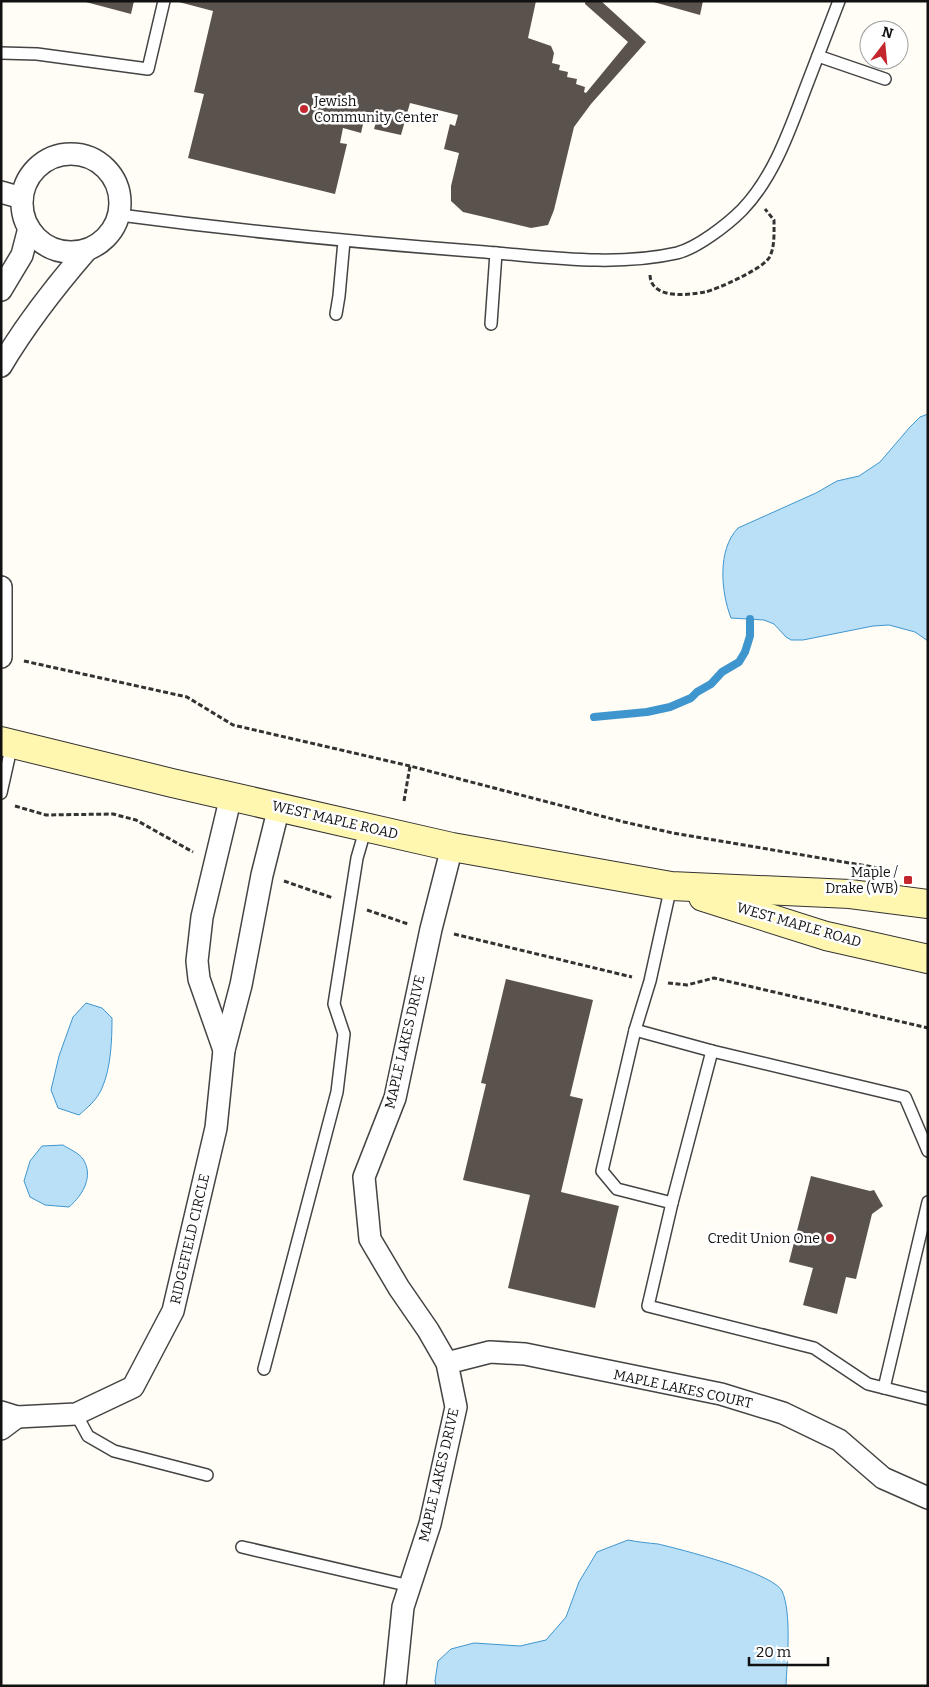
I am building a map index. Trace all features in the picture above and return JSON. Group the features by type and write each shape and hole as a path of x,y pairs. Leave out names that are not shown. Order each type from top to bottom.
{"main road":[{"name":"WEST MAPLE ROAD","path":"7,742 452,847 671,886 850,894 928,904"},
{"name":"WEST MAPLE ROAD","path":"671,886 826,936 928,959"}],"street":[{"path":"66,153 85,155 104,165 117,183 120,195 120,215 114,230 102,242 86,250 67,252 49,248 35,237 25,221 22,198 24,185 34,169 49,158 66,153"},
{"path":"1,192 22,198"},
{"path":"1,290 22,255 29,228"},
{"path":"1,366 20,334 86,250"},
{"path":"1,587 1,657"},
{"name":"RIDGEFIELD CIRCLE","path":"224,1050 198,979 197,961 202,918 231,796"},
{"name":"RIDGEFIELD CIRCLE","path":"6,1419 76,1414 133,1388 173,1311 216,1128 224,1050 241,985 262,875 279,807"},
{"name":"MAPLE LAKES DRIVE","path":"395,1686 403,1607 430,1524 456,1407 447,1363 370,1239 364,1177 395,1098 431,929 452,847"},
{"name":"MAPLE LAKES COURT","path":"447,1363 490,1352 524,1354 721,1394 783,1413 838,1440 883,1478 928,1498"}],"lane":[{"path":"1,53 37,54 148,69 164,1"},
{"path":"120,215 235,230 344,241 594,260 639,259 680,252 714,234 743,209 768,176 792,126 839,1"},
{"path":"818,56 885,79"},
{"path":"336,314 344,241"},
{"path":"491,324 496,253"},
{"path":"1,793 7,742"},
{"path":"264,1369 338,1092 344,1034 334,1004 357,858 366,827"},
{"path":"671,886 650,981 635,1030 602,1172 617,1189 672,1203"},
{"path":"635,1030 906,1097 928,1151"},
{"path":"712,1050 672,1203 648,1306 814,1348 868,1384 928,1399"},
{"path":"884,1388 928,1202"},
{"path":"76,1414 88,1436 114,1451 207,1475"},
{"path":"242,1547 410,1586"}],"path":[{"path":"649,257 650,279 659,292 671,294 706,292 750,273 768,259 772,249 774,220 767,210 751,199"},
{"path":"1,657 186,696 233,725 410,766 624,822 673,833 881,868"},
{"path":"404,801 410,766"},
{"path":"10,805 46,815 113,814 136,820 204,858 215,862"},
{"path":"262,875 411,925 650,981 687,985 714,978 928,1028"}],"water":[{"path":"928,414 928,641 915,632 889,625 873,626 803,640 791,640 774,624 764,620 731,618 723,584 724,559 731,537 738,528 816,493 837,481 859,476 880,462 920,417"},
{"path":"86,1003 102,1008 112,1018 111,1045 109,1063 102,1088 95,1100 79,1115 58,1108 51,1090 59,1056 73,1017"},
{"path":"63,1145 83,1159 87,1172 85,1185 79,1197 69,1207 45,1205 30,1197 24,1181 30,1161 42,1146"},
{"path":"628,1540 658,1544 705,1556 745,1570 775,1584 782,1591 787,1612 786,1686 436,1686 438,1661 451,1649 474,1643 520,1646 546,1640 566,1617 579,1582 597,1552"}],"building":[{"path":"82,1 134,1 131,14"},
{"name":"Jewish Community Center","path":"175,1 536,1 528,38 551,46 554,53 552,63 560,65 559,70 568,72 567,77 577,79 576,84 585,87 584,92 586,93 628,42 585,4 585,1 601,1 646,42 591,104 574,127 554,210 548,225 531,228 463,212 451,201 451,186 459,153 444,149 450,124 455,126 458,115 410,103 401,135 374,129 376,122 364,120 361,133 343,128 340,143 347,144 335,194 188,158 204,94 194,92 213,11"},
{"path":"650,1 703,1 700,15"},
{"path":"506,979 593,1000 570,1096 583,1099 561,1192 619,1206 595,1308 508,1288 530,1195 463,1180 486,1084 481,1083"},
{"name":"Credit Union One","path":"811,1176 870,1191 874,1190 883,1206 872,1214 856,1279 846,1277 837,1314 803,1305 813,1268 789,1262"}],"waterway":[{"path":"594,717 647,712 670,707 691,698 711,684 722,672 739,662 745,652 750,636 750,619"}],"place":[{"name":"Jewish Community Center","path":"304,109"},
{"name":"Maple / Drake (WB)","path":"908,880"},
{"name":"Credit Union One","path":"830,1238"}]}
